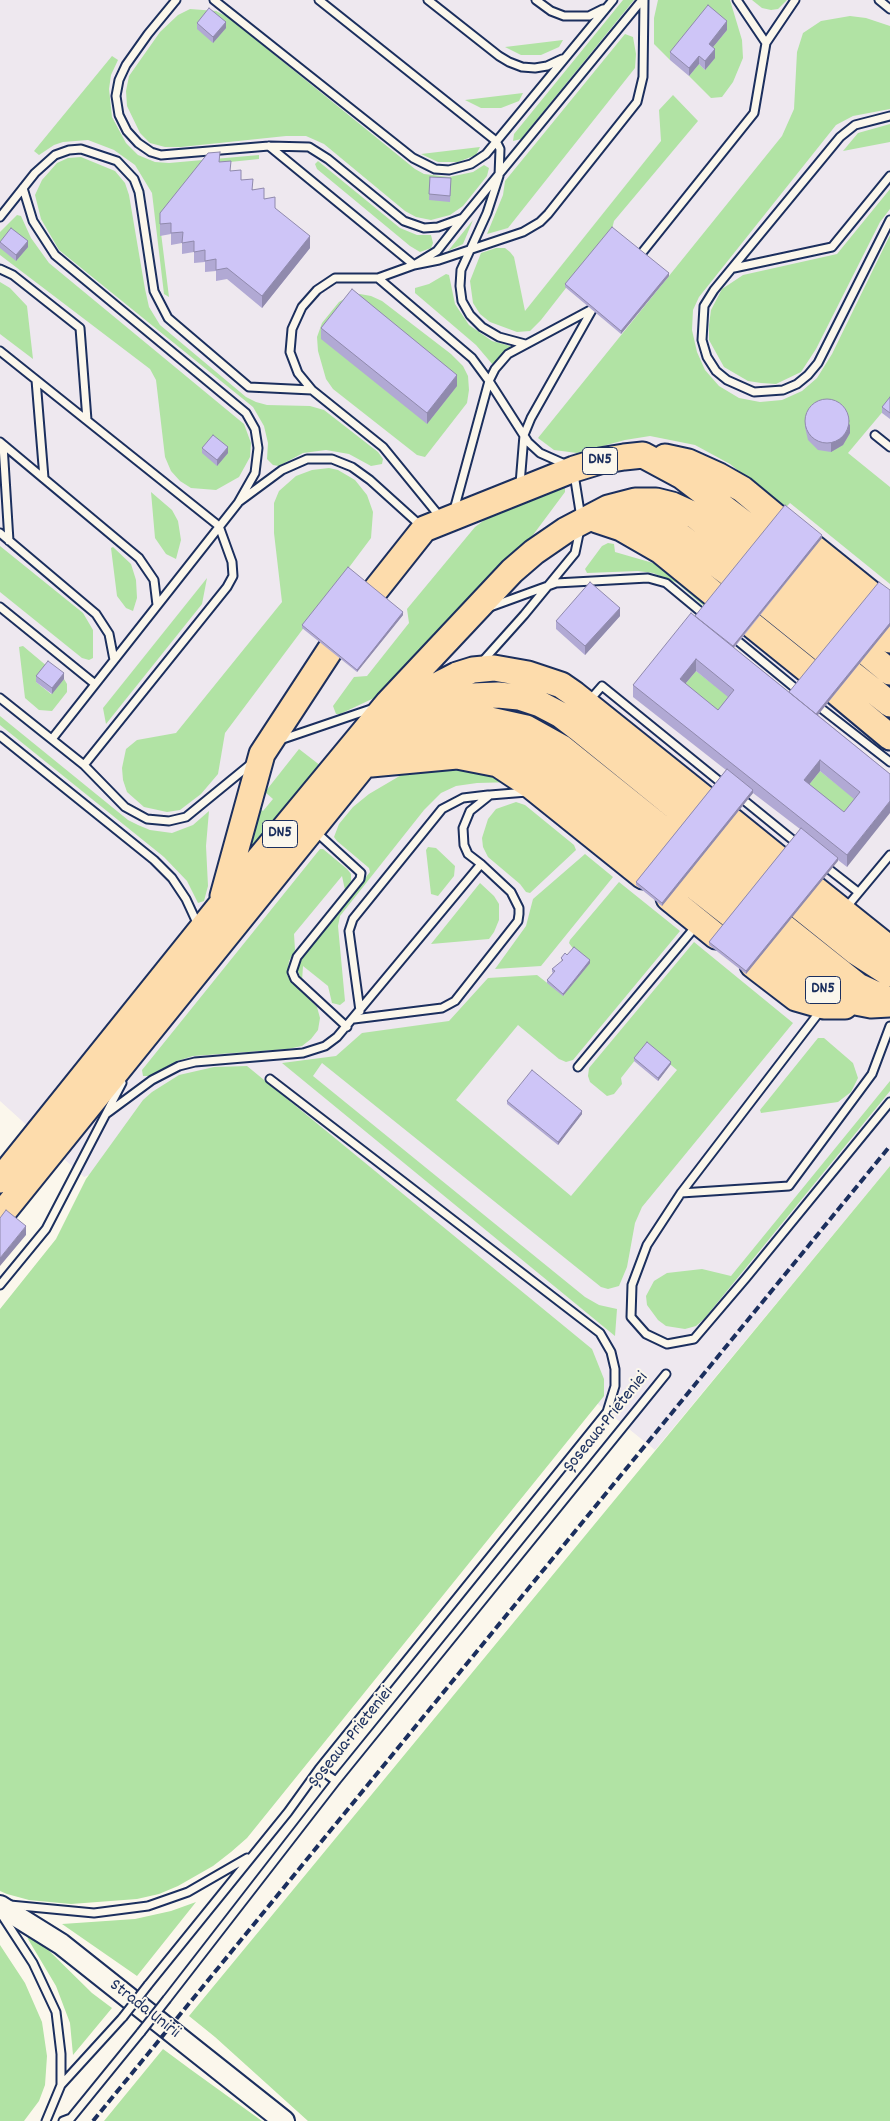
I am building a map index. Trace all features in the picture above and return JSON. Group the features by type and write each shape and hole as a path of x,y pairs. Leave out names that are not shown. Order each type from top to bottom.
{"highway":[{"name":"DN5","path":"440,522 574,469 600,461 644,455 669,458 702,467 742,489 777,518"},
{"name":"DN5","path":"644,455 704,491 762,537"},
{"name":"DN5","path":"0,1180 220,906 388,703 512,571 534,552 608,508 635,501 656,501 672,505 694,515 739,566"},
{"path":"586,520 621,528 661,551 708,603"},
{"path":"374,592 440,522"},
{"path":"807,557 864,604"},
{"path":"825,652 776,596 840,632"},
{"path":"745,633 802,679"},
{"name":"DN5","path":"220,906 266,749 330,650"},
{"path":"867,654 890,672"},
{"name":"DN5","path":"0,1216 364,765 393,734 429,710 472,696 498,695 519,697 540,704 561,715 705,799 594,695 545,678 514,670 494,668 473,670 441,682 413,700 387,726 364,765"},
{"path":"851,673 890,704"},
{"path":"829,701 890,737"},
{"name":"DN5","path":"364,765 406,741 451,724 470,720 509,724 526,728 562,748 674,838"},
{"path":"364,765 428,745 454,740 487,738 514,747 533,758 658,857"},
{"path":"364,765 438,757 475,758 498,764 537,791 643,876"},
{"path":"731,821 779,859"},
{"path":"700,859 747,897"},
{"path":"685,878 732,916"},
{"path":"890,949 850,902 815,889 856,952 890,974"},
{"path":"669,898 708,929"},
{"name":"DN5","path":"784,927 858,986 884,1003"},
{"name":"DN5","path":"769,946 824,991 840,999 884,1003"},
{"name":"DN5","path":"753,965 796,998 824,1006 884,1003"}],"main road":[{"name":"Strada Unirii","path":"0,1904 61,1944 284,2121"}],"lane":[{"path":"176,0 148,34 126,65 119,80 116,96 120,115 127,131 138,143 151,152 161,155 297,145 319,152 396,215 413,226 424,228 438,227 463,218"},
{"path":"214,0 422,164 435,169 461,168 480,159 610,3"},
{"path":"319,0 496,141 500,149 499,176 487,213 461,270 460,286 462,301 470,315 482,327 499,337 524,344"},
{"path":"428,0 509,62 522,67 535,68 546,66 567,56"},
{"path":"536,0 551,11 564,16 589,16 610,3"},
{"path":"414,265 437,251 643,0"},
{"path":"440,522 384,447 312,390 298,373 290,352 292,329 302,307 318,290 335,278 378,278 414,265 439,260 523,232 540,222 631,112 637,102 643,77 643,0"},
{"path":"737,0 766,42"},
{"path":"641,254 754,113 766,42 795,0"},
{"path":"879,0 890,9"},
{"path":"890,116 855,125 840,137 714,290 704,306 702,340 707,357 716,371 741,387 754,392 783,390 797,384 818,363 890,220"},
{"path":"269,146 414,265"},
{"path":"0,217 44,164 55,155 69,150 94,152 117,161 134,179 138,192 154,290 168,318 249,387 312,390"},
{"path":"734,268 832,247 890,176"},
{"path":"23,188 36,227 55,255 246,413 255,429 258,459 254,472 238,503 52,739"},
{"path":"0,269 13,275 80,328 87,420"},
{"path":"378,278 472,358 524,435 540,453 574,469 586,520 575,553 473,670"},
{"path":"440,522 460,484 489,381 495,370 508,354 524,344 592,310 547,386 524,435 520,491"},
{"path":"0,351 219,526 232,562 233,576 227,587 84,765"},
{"path":"36,380 44,478"},
{"path":"875,435 890,447"},
{"path":"2,444 139,558 154,580 157,605"},
{"path":"2,444 9,541"},
{"path":"238,503 282,470 307,459 332,459 352,467 440,522"},
{"path":"0,534 96,614 109,634 114,660"},
{"path":"471,614 556,583 590,580 658,580 708,603"},
{"path":"0,607 95,684"},
{"path":"0,698 84,765 116,799 136,814 147,819 169,822 195,812 266,749 388,703"},
{"path":"829,701 890,762"},
{"path":"0,736 154,860 172,878 186,899 200,932"},
{"path":"360,1011 349,931 353,919 442,809 464,798 537,791"},
{"path":"354,1018 442,1008 455,1001 518,921 520,908 511,892 468,854 464,845 463,828 470,811 490,795"},
{"path":"731,821 779,859"},
{"path":"312,828 361,873 360,879 297,957 292,972 295,979 347,1027"},
{"path":"850,902 890,854"},
{"path":"106,1114 152,1080 179,1066 195,1062 303,1053 325,1046 347,1027 481,864"},
{"path":"578,1067 708,929"},
{"path":"824,1006 681,1193 647,1245 632,1285 631,1317 646,1334 667,1344 694,1339 890,1102"},
{"path":"681,1193 790,1186 872,1074 890,1026"},
{"path":"128,1070 145,1035"},
{"path":"0,1285 46,1229 124,1079"},
{"path":"46,2121 61,2084 123,2017 319,1769 607,1412 615,1386 615,1369 611,1352 600,1333 270,1079"},
{"name":"Șoseaua Prieteniei","path":"63,2121 71,2118 142,2032 336,1781 666,1374"},
{"path":"319,1769 336,1781"},
{"path":"0,1904 94,1913 148,1906 188,1892 252,1856"},
{"path":"0,1912 33,1963 56,2012 61,2054 61,2084"}],"shaded area":[{"path":"0,0 890,0 890,1166 655,1450 239,1115 84,1177 0,1101"}],"green space":[{"path":"623,0 634,0 521,139 513,141 514,134"},
{"path":"658,0 730,0 742,40 743,58 733,82 722,97 711,98 689,76 699,64 705,70 709,52 727,30 670,60 654,44 654,18"},
{"path":"752,0 787,0 778,9 771,10 762,8"},
{"path":"190,9 216,11 228,17 415,169 424,174 449,177 473,172 484,165 489,168 487,176 463,206 450,215 431,220 416,217 405,211 324,144 306,136 286,136 181,147 165,147 150,143 140,133 127,106 126,91 129,76 160,32 178,15"},
{"path":"850,16 866,18 890,26 890,109 853,116 836,125 699,297 693,310 692,330 697,352 705,370 719,386 739,398 760,402 782,400 802,391 817,378 832,354 890,235 890,403 848,453 890,487 890,584 790,503 785,508 730,464 695,445 650,436 625,440 577,453 554,450 538,438 782,136 794,109 797,52 803,33 821,21"},
{"path":"625,34 633,37 636,54 635,68 508,228 487,234 503,195 505,181"},
{"path":"563,40 559,47 541,55 521,55 505,47"},
{"path":"112,56 118,60 111,75 109,89 112,117 126,143 138,155 155,162 169,163 259,155 259,159 220,163 160,225 169,297 164,294 152,193 135,165 114,150 88,140 63,142 54,145 39,155 34,151"},
{"path":"523,93 519,101 501,108 481,108 465,100"},
{"path":"673,95 698,121 614,221 612,229 541,320 530,331 517,332 490,322 480,314 473,303 470,281 481,253 496,248 505,248 514,257 525,311 661,141 659,110"},
{"path":"890,124 890,142 843,151 858,133"},
{"path":"480,147 476,155 458,162 438,162 421,154"},
{"path":"81,157 115,171 125,183 129,195 149,307 160,325 246,397 267,405 310,406 324,410 378,452 383,459 382,464 371,466 349,454 326,450 303,453 279,466 273,465 267,459 268,443 264,426 253,407 59,250 41,219 35,195 42,180 57,163 68,158"},
{"path":"318,161 400,228 417,235 431,235 433,243 431,248 420,252 410,246 317,169 315,164"},
{"path":"890,189 890,209 880,222 816,349 801,372 776,384 748,381 724,367 709,340 711,310 722,289 743,275 837,254"},
{"path":"17,215 21,216 31,238 49,263 244,424 251,443 250,457 239,477 216,490 191,488 180,481 171,471 165,457 156,380 150,369 0,255 0,232"},
{"path":"473,220 463,244 448,251"},
{"path":"446,274 449,275 455,304 469,325 492,341 514,347 499,357 493,365 476,345 415,293 415,288 429,284"},
{"path":"0,282 10,288 27,306 33,359 0,334"},
{"path":"360,294 382,301 451,354 463,366 468,376 469,390 467,403 425,457 417,455 333,389 326,379 318,351 317,337 322,323 339,302 349,296"},
{"path":"329,468 338,470 355,480 367,495 373,512 371,538 225,733 218,774 201,794 180,810 167,812 144,807 127,792 123,780 122,768 126,749 137,740 176,733 282,602 274,533 274,503 279,491 296,476 312,470"},
{"path":"558,484 565,485 565,492 533,535 389,691 340,714 336,714 333,706 354,677 367,676 409,623 407,609 475,527 490,516"},
{"path":"151,492 172,510 178,521 181,540 176,559 166,554 155,538"},
{"path":"608,543 614,544 615,552 653,563 656,554 708,604 705,607 677,583 653,573 638,571 587,573 585,569 602,546"},
{"path":"0,546 83,613 93,630 93,658 89,660 82,658 0,592"},
{"path":"113,547 131,564 136,580 137,598 133,611 126,608 117,596 111,548"},
{"path":"207,578 202,604 106,724 103,708"},
{"path":"23,646 48,667 36,682 51,694 64,679 67,684 67,692 52,711 39,710 25,698 19,647"},
{"path":"696,671 734,701 718,721 680,690"},
{"path":"0,716 128,820 138,825 150,830 172,833 193,825 209,811 206,846 208,886 204,901 198,903 187,881 164,857 0,725"},
{"path":"299,749 321,766 253,850 250,846 256,806 263,811 273,799 265,792"},
{"path":"473,767 515,782 477,783 456,786 441,793 424,810 340,916 338,926 345,1001 340,1005 332,1003 328,986 303,966 302,981 297,969 304,955 370,872 369,868 334,837 339,824 353,807 369,794 403,774 421,769"},
{"path":"820,771 860,803 844,823 804,791"},
{"path":"516,802 525,805 574,845 576,850 530,893 526,892 520,884 488,857 483,847 482,838 488,819 496,809"},
{"path":"428,847 436,848 455,866 454,876 438,896 431,894 426,850"},
{"path":"320,849 323,849 347,869 351,874 351,881 345,890 342,876 294,934 295,950 289,961 287,975 317,1007 320,1018 318,1030 311,1039 302,1046 288,1049 193,1056 177,1061 149,1076 143,1076 142,1070"},
{"path":"585,854 613,877 541,966 495,969 526,926 533,899"},
{"path":"619,882 680,931 573,1060 566,1062 559,1059 518,1025 456,1100 571,1196 677,1070 647,1045 621,1078 622,1084 614,1094 607,1096 590,1082 588,1076 589,1068 694,942 793,1023 642,1207 635,1223 627,1267 619,1286 608,1289 601,1287 322,1063 313,1076 585,1297 599,1305 617,1309 615,1336 282,1063 336,1056 362,1033 449,1021 488,978 537,975 564,996 574,950 569,943 570,940"},
{"path":"480,883 494,896 499,904 499,920 489,939 431,944"},
{"path":"818,1038 824,1038 853,1063 858,1078 851,1092 838,1102 761,1113 760,1110"},
{"path":"247,1066 592,1349 604,1379 604,1396 247,1838 231,1852 213,1866 178,1886 159,1894 137,1899 71,1904 29,1900 7,1894 0,1891 0,1309 56,1239 86,1179 143,1100 179,1075 214,1067"},
{"path":"890,1081 890,1091 704,1319 696,1326 685,1329 666,1326 658,1320 647,1305 646,1296 654,1281 667,1273 702,1269 731,1276"},
{"path":"890,1166 890,2121 308,2121 189,2016"},
{"path":"196,1902 137,1976 62,1924 135,1919 171,1911"},
{"path":"32,1934 92,1993 112,2008 73,2055 70,2023 56,1986 28,1939 27,1935"},
{"path":"0,1945 25,1983 42,2022 47,2056 45,2085 39,2101 24,2121 0,2121"},
{"path":"163,2049 190,2069 262,2121 104,2121"}],"building":[{"path":"708,5 727,21 709,44 715,49 705,61 699,56 689,68 670,52"},
{"path":"209,8 226,22 213,37 197,23"},
{"path":"220,152 219,162 231,161 230,171 241,170 241,180 253,179 252,190 264,188 264,199 275,197 275,208 310,236 262,296 227,268 216,270 216,259 205,261 205,250 194,252 194,241 182,243 183,232 171,233 171,223 160,224 160,213 208,153"},
{"path":"430,177 451,178 450,196 429,194"},
{"path":"612,227 669,273 621,331 565,284"},
{"path":"11,228 28,241 16,255 0,242"},
{"path":"352,289 457,375 427,413 321,328"},
{"path":"890,397 890,413 882,407"},
{"path":"827,399 839,403 845,409 849,421 845,433 839,439 827,443 815,439 809,433 805,421 809,409 815,403"},
{"path":"213,435 228,447 217,460 202,448"},
{"path":"785,505 822,535 733,646 695,616"},
{"path":"348,567 403,612 357,670 302,625"},
{"path":"590,582 620,608 585,646 556,621"},
{"path":"879,582 890,590 890,623 816,714 789,692"},
{"path":"691,613 890,774 890,801 847,855 633,685","holes":["696,659 734,690 718,710 680,679","820,760 860,792 844,812 804,780"]},
{"path":"48,661 64,673 52,688 36,676"},
{"path":"727,769 753,790 662,903 636,882"},
{"path":"801,828 838,858 746,971 709,942"},
{"path":"574,947 590,960 563,994 547,980 555,971 552,969 563,960 561,958 565,953 567,955"},
{"path":"647,1042 671,1062 658,1078 634,1058"},
{"path":"532,1070 582,1111 558,1142 507,1101"},
{"path":"6,1210 26,1226 0,1258 0,1218"}],"railway":[{"path":"93,2121 890,1146"}]}
